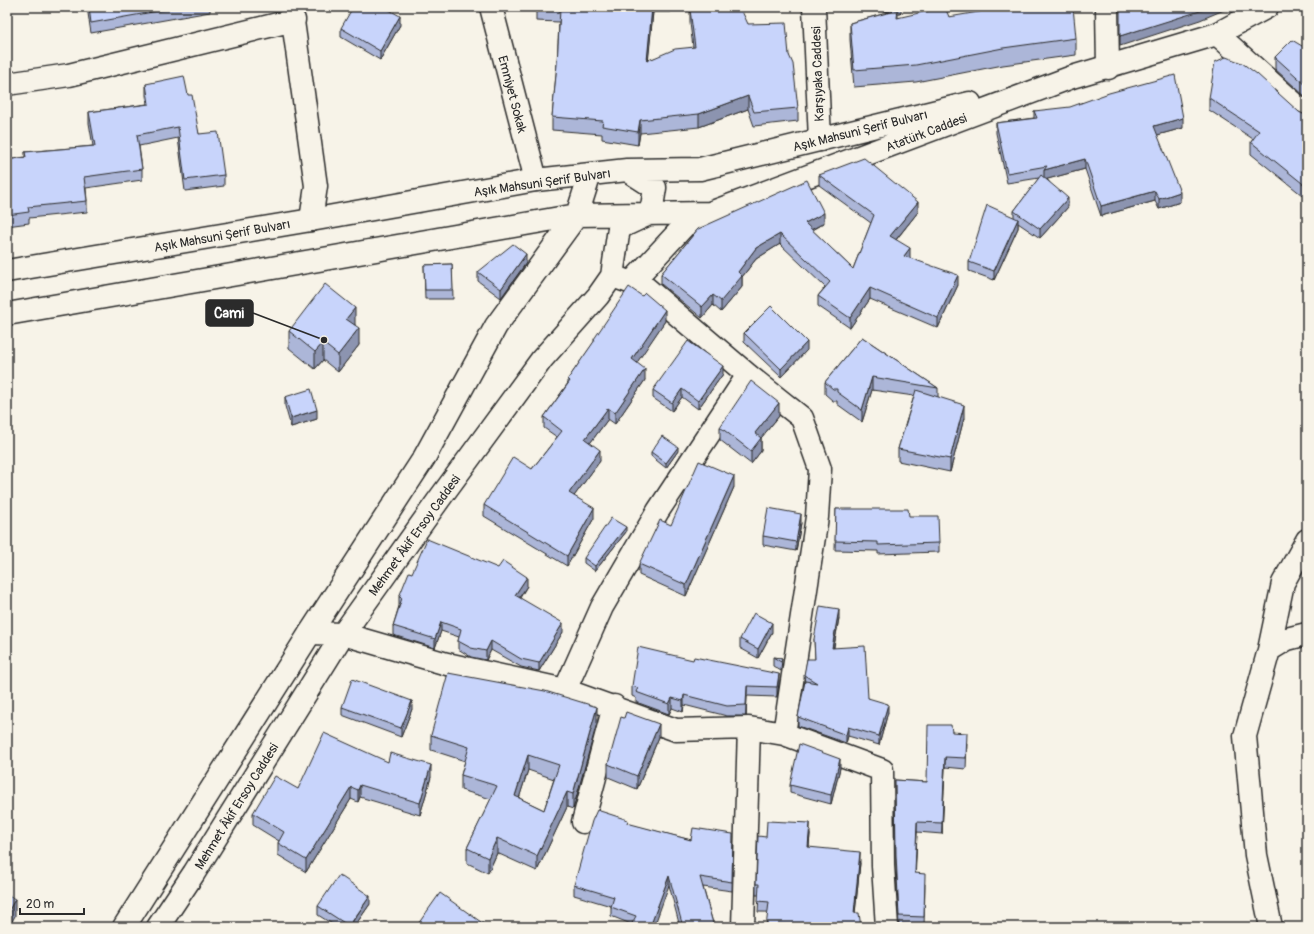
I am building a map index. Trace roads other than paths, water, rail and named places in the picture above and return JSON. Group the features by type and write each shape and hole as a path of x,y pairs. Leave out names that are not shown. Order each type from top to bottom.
{"main road":[{"name":"Emniyet Sokak","path":"491,7 536,180"},
{"name":"Karşıyaka Caddesi","path":"814,7 820,140"},
{"path":"1107,7 1108,68"},
{"name":"Atatürk Caddesi","path":"576,215 710,213 1072,77 1108,68 1217,34 1267,7"},
{"path":"7,84 69,75 297,15 316,186 311,220"},
{"path":"1217,34 1307,115"},
{"name":"Aşık Mahsuni Şerif Bulvarı","path":"7,271 311,220 536,180 627,170 700,169 1072,77"},
{"path":"627,170 655,188 651,213"},
{"path":"124,927 310,633 424,458 496,326 576,215 590,174"},
{"name":"Mehmet Âkif Ersoy Caddesi","path":"158,927 194,873 343,634 440,498 542,360 598,296 621,280 619,228 651,213"},
{"path":"621,280 685,225 710,213"},
{"path":"7,314 576,215"},
{"path":"621,280 646,288 748,375 802,418 820,469 817,517 784,734"},
{"path":"565,690 602,607 658,511 748,375"},
{"path":"1271,927 1256,855 1245,736 1269,650 1283,583 1307,540"},
{"path":"310,633 343,634 448,664 565,690 614,706 676,730 749,728 784,734 882,770 883,866 887,927"},
{"path":"1269,650 1287,640 1307,634"},
{"path":"583,822 614,706"},
{"path":"743,927 749,728"}],"place":[{"name":"Cami","path":"324,340"}]}
